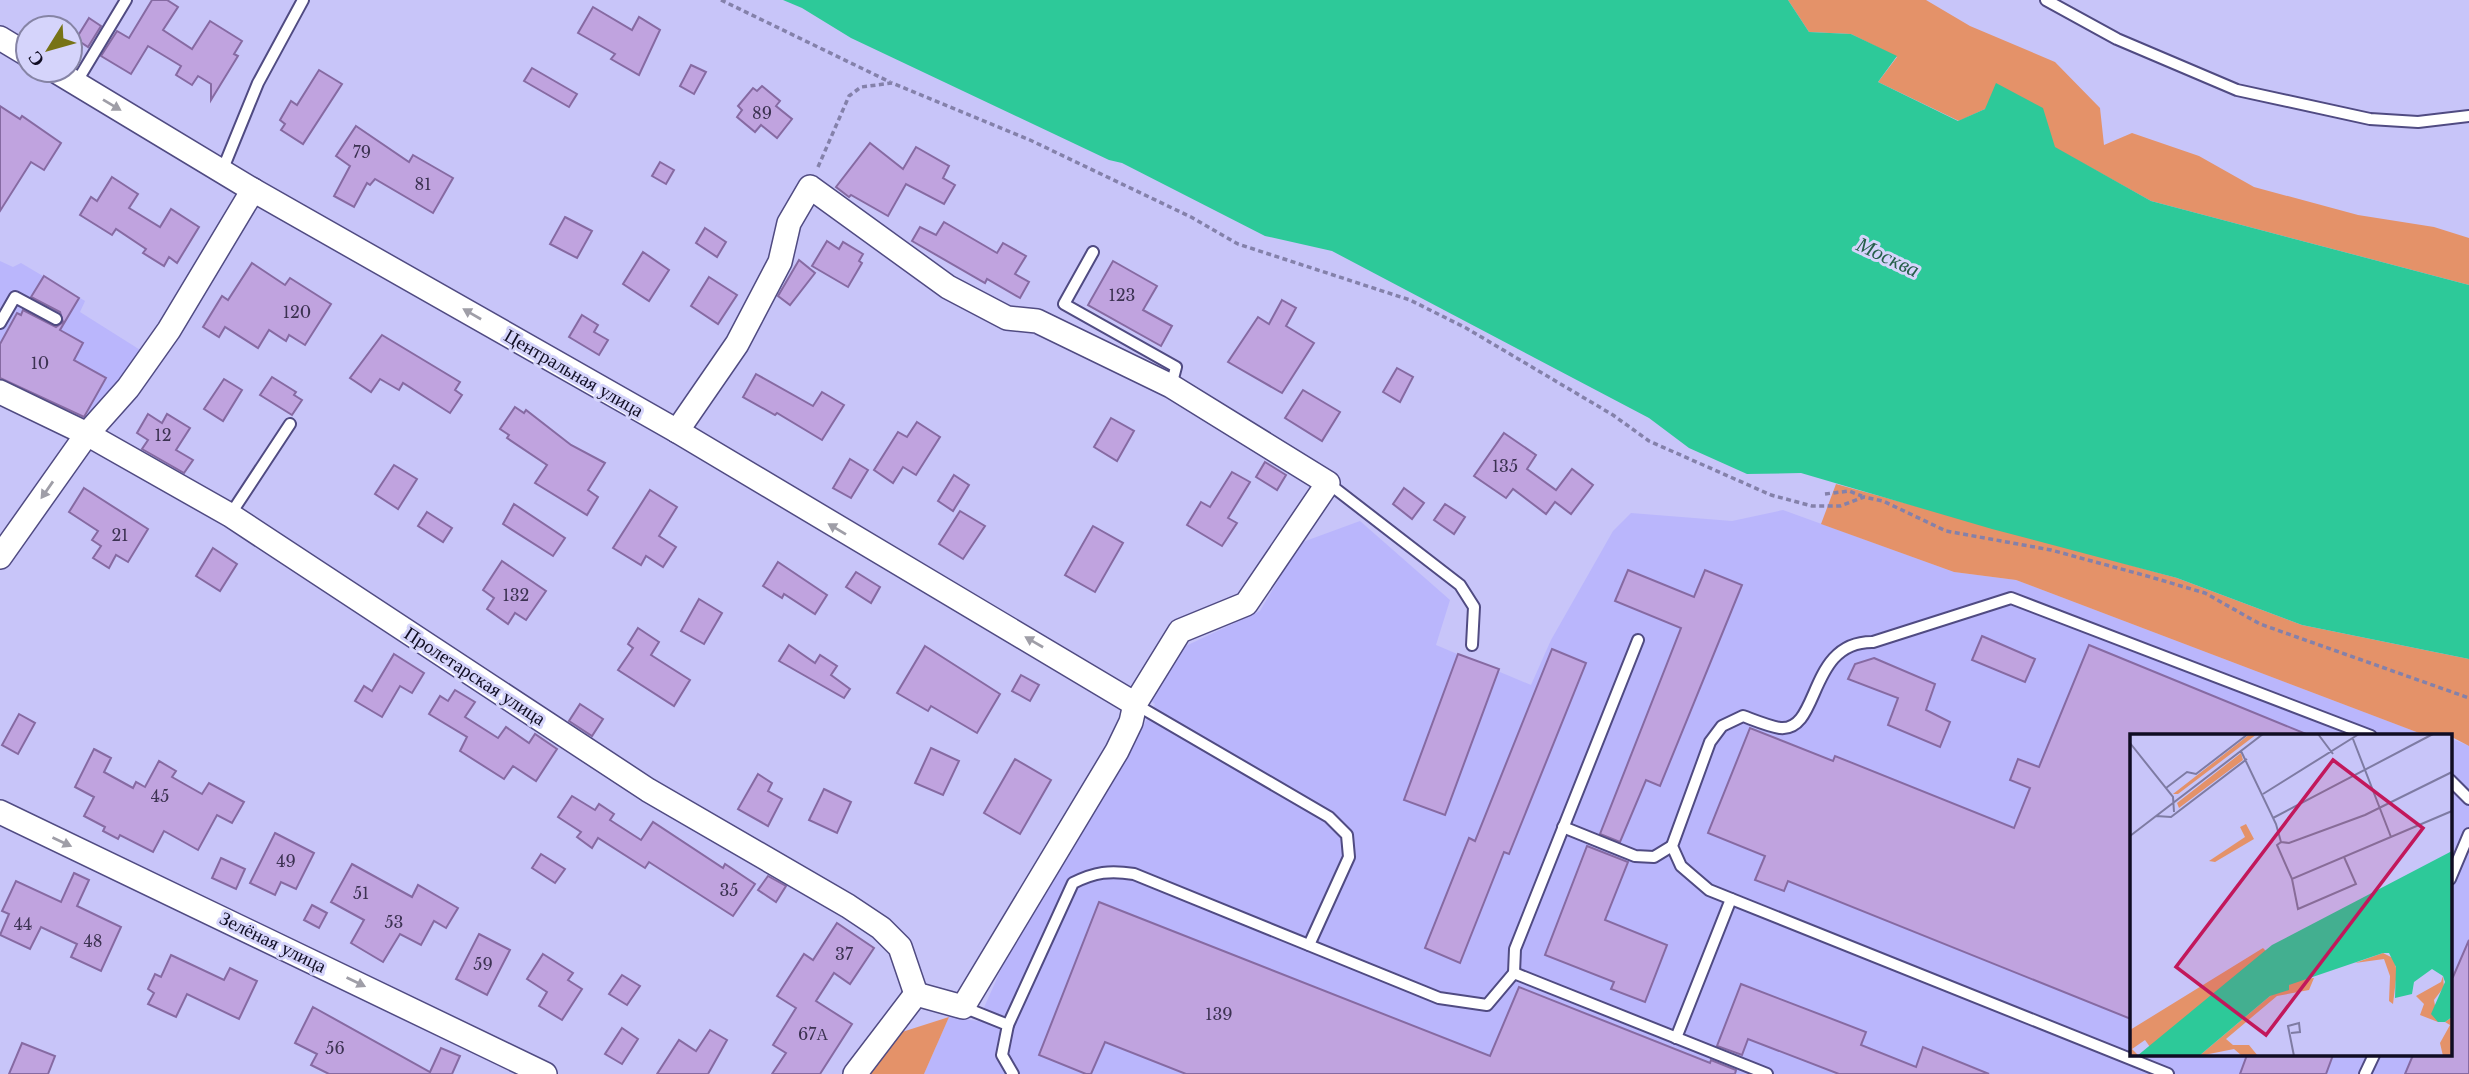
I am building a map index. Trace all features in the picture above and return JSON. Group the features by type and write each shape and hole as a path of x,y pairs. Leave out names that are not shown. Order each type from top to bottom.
{"street":[{"name":"Центральная улица","path":"78,84 253,190 677,431 882,556 1093,676 1135,704"},
{"path":"677,431 737,344 780,262 789,223 810,187 948,287 1007,317 1037,321 1171,386 1328,483 1246,604 1180,631 1135,704 1131,722 1117,751 963,1007 916,994 855,1074"},
{"path":"0,557 86,434 128,388 169,330 253,190"},
{"name":"Пролетарская улица","path":"0,392 86,434 230,514 648,790 881,928 900,947 916,994"},
{"name":"Зелёная улица","path":"0,812 545,1074"}],"lane":[{"path":"84,70 126,0"},
{"path":"222,171 258,83 303,0"},
{"path":"2046,0 2117,39 2237,90 2341,115 2393,122 2469,116"},
{"path":"1094,252 1064,304 1176,367 1171,386"},
{"path":"0,323 15,297 56,319"},
{"path":"230,514 290,424"},
{"path":"1328,483 1460,585 1475,607 1472,645"},
{"path":"1563,827 1635,856 1654,858 1672,846 1710,742 1722,726 1743,716 1781,728 1794,725 1806,713 1829,663 1840,650 1856,642 1874,642 2011,598 2366,734"},
{"path":"1013,1074 1002,1055 1008,1025 1063,898 1073,883 1092,874 1112,870 1134,874 1439,998 1487,1005 1514,974 1515,949 1638,640"},
{"path":"1135,704 1329,817 1347,835 1349,858 1309,945"},
{"path":"2452,782 2469,799"},
{"path":"2452,873 2469,834"},
{"path":"1672,846 1681,866 1709,890 2168,1074"},
{"path":"1676,1038 1731,899"},
{"path":"1514,974 1767,1074"},
{"path":"963,1007 1008,1025"},
{"path":"2365,1074 2374,1056"}],"path":[{"path":"721,0 892,83 1030,140 1191,217 1238,244 1410,300 1466,328 1613,415 1649,441 1771,495 1812,506 1840,506 1864,496"},
{"path":"810,187 827,142 849,96 861,87 892,83"},
{"path":"1825,494 1849,491 1883,501 1946,531 2051,550 2206,593 2260,624 2469,698"}],"shaded area":[{"path":"1788,0 1926,0 1970,26 2055,62 2100,108 2104,145 2132,133 2199,156 2254,187 2358,215 2434,227 2469,238 2469,285 2151,201 1985,109 1959,121 1878,82 1897,57 1851,34 1809,32"},
{"path":"0,261 13,267 21,263 85,301 80,312 145,353 80,426 0,382"},
{"path":"1836,484 2177,578 2302,625 2469,659 2469,746 2452,737 2452,734 2422,734 2016,580 1954,572 1821,524"},
{"path":"1783,510 1954,572 2016,580 2422,734 2130,734 2130,1056 2452,1056 2452,739 2469,746 2469,1074 924,1074 949,1017 978,1021 1003,965 1150,714 1155,704 1146,697 1175,651 1260,611 1300,543 1360,521 1450,600 1436,645 1531,685 1551,640 1613,531 1631,513 1732,521"},
{"path":"949,1017 924,1074 870,1074 902,1032"}],"water":[{"name":"Москва","path":"783,0 1788,0 1809,32 1851,34 1897,56 1878,82 1958,121 1985,109 1996,83 2043,108 2055,147 2151,201 2469,285 2469,659 2302,625 2177,578 1992,529 1801,473 1747,474 1689,448 1649,418 1332,251 1265,236 1122,163 1109,160 851,38 802,8"}],"building":[{"path":"152,0 167,0 178,7 163,30 192,49 210,21 242,41 234,54 238,56 211,100 211,84 198,76 192,85 176,75 181,66 148,46 131,74 101,56 117,31 129,38"},
{"path":"593,7 632,30 639,17 660,30 639,75 611,59 615,54 578,33"},
{"path":"89,18 101,26 88,47 84,44 84,26"},
{"path":"691,65 706,72 694,94 680,86"},
{"path":"532,68 577,94 569,107 524,81"},
{"path":"319,70 342,84 303,144 281,130 285,124 280,120 291,101 297,105"},
{"path":"762,86 780,101 776,106 792,119 777,138 761,125 755,132 737,117 742,110 738,106 753,88 757,91"},
{"path":"0,106 20,119 22,116 61,143 44,170 31,162 0,211"},
{"path":"356,126 409,162 413,155 453,178 433,213 375,179 370,185 367,183 354,207 334,196 350,166 336,156"},
{"path":"870,143 903,169 916,147 949,166 943,178 955,185 944,204 906,184 888,216 851,195 849,197 836,187"},
{"path":"660,162 674,170 666,184 652,176"},
{"path":"112,177 138,194 129,208 160,227 171,209 199,227 177,263 169,257 164,266 143,253 146,249 116,229 112,235 80,215 91,197 97,201"},
{"path":"565,217 592,231 577,258 550,244"},
{"path":"944,222 997,253 1003,243 1026,256 1015,274 1029,282 1020,298 987,279 985,283 912,241 920,227 936,235"},
{"path":"705,228 726,242 717,257 696,243"},
{"path":"827,241 839,249 843,242 863,254 859,261 862,263 848,287 812,266"},
{"path":"643,252 669,270 649,301 623,284"},
{"path":"799,260 815,273 790,305 778,296"},
{"path":"1113,261 1157,286 1143,310 1172,326 1161,346 1088,305"},
{"path":"252,263 285,285 290,278 331,304 305,345 289,335 286,341 269,330 258,348 225,327 219,337 203,327 222,296 228,300"},
{"path":"44,276 79,298 60,330 83,343 74,360 106,378 84,417 0,378 0,344 17,313 21,315 23,310 56,327 63,322 60,312 31,297"},
{"path":"709,277 737,295 718,324 691,306"},
{"path":"1282,300 1296,308 1286,326 1314,343 1282,393 1228,362 1258,317 1269,324"},
{"path":"582,315 598,325 594,332 608,340 599,355 569,337"},
{"path":"382,335 460,382 455,390 462,395 450,413 403,383 399,390 380,379 371,392 350,378"},
{"path":"1397,368 1413,377 1400,402 1383,392"},
{"path":"756,374 813,406 822,392 844,405 822,440 777,413 775,415 743,397"},
{"path":"272,377 296,392 294,395 302,400 292,415 260,395"},
{"path":"224,379 242,390 223,421 204,409"},
{"path":"1303,390 1340,412 1322,441 1285,418"},
{"path":"515,407 524,413 526,410 571,445 605,463 588,490 598,497 587,515 535,483 547,465 507,438 509,435 500,429"},
{"path":"148,414 162,423 167,414 190,428 176,450 193,460 184,473 142,449 148,440 137,433"},
{"path":"1111,418 1134,431 1117,461 1094,447"},
{"path":"917,422 940,437 916,475 903,467 893,483 874,470 898,432 907,437"},
{"path":"1504,433 1536,455 1527,469 1556,490 1572,469 1593,485 1571,514 1555,502 1546,514 1513,489 1506,498 1474,476"},
{"path":"850,459 868,470 851,498 833,488"},
{"path":"1265,462 1286,475 1277,490 1256,477"},
{"path":"394,465 417,479 398,509 375,494"},
{"path":"1232,472 1250,482 1228,518 1237,523 1222,546 1187,525 1201,502 1210,507"},
{"path":"954,475 969,485 953,511 938,501"},
{"path":"84,488 148,529 128,562 116,555 109,568 93,558 101,546 92,540 98,531 69,512"},
{"path":"1404,488 1424,503 1412,519 1393,504"},
{"path":"650,490 677,507 659,536 676,547 663,567 646,556 641,565 613,548"},
{"path":"514,504 565,538 553,556 503,524"},
{"path":"1445,504 1465,517 1454,534 1434,520"},
{"path":"960,511 985,526 963,559 939,544"},
{"path":"427,512 452,528 443,542 418,526"},
{"path":"1093,526 1123,543 1095,592 1065,575"},
{"path":"213,548 237,564 220,591 196,576"},
{"path":"502,561 546,591 526,620 515,613 508,624 487,609 494,598 483,590"},
{"path":"778,562 827,595 815,614 784,594 782,598 763,586"},
{"path":"1628,570 1694,597 1705,570 1742,585 1660,786 1646,780 1620,842 1600,834 1681,628 1615,601"},
{"path":"856,572 880,587 871,603 846,587"},
{"path":"699,599 722,613 704,644 681,631"},
{"path":"638,628 659,642 651,655 690,680 674,706 618,670 633,648 628,644"},
{"path":"1982,636 2035,659 2025,682 1972,660"},
{"path":"789,645 815,663 820,655 837,666 831,675 850,689 844,698 779,661"},
{"path":"2089,645 2306,734 2130,734 2130,1019 1788,881 1784,891 1755,880 1765,856 1708,833 1750,728 1833,761 1835,756 2014,828 2030,788 2010,780 2018,759 2039,767"},
{"path":"925,646 1000,694 977,733 931,706 928,711 897,693"},
{"path":"1552,649 1586,663 1509,854 1504,852 1460,963 1425,948 1469,838 1475,841"},
{"path":"394,654 424,673 412,693 400,686 382,717 355,701 364,686 372,691"},
{"path":"1458,654 1499,669 1445,815 1404,800"},
{"path":"1874,658 1935,684 1926,710 1950,722 1940,747 1888,725 1898,698 1848,679 1855,664"},
{"path":"1021,675 1039,685 1030,701 1012,691"},
{"path":"455,690 475,702 465,717 498,738 506,727 529,743 535,734 557,749 536,781 513,766 504,779 460,751 467,737 429,714 440,696 448,701"},
{"path":"580,704 603,719 592,736 569,721"},
{"path":"19,714 35,723 18,754 2,745"},
{"path":"931,748 959,761 943,795 915,783"},
{"path":"94,749 111,758 104,772 133,788 136,782 145,787 159,761 176,771 172,777 202,794 209,783 244,802 232,823 217,815 198,850 164,831 153,852 120,835 118,839 103,831 105,827 84,816 94,797 75,787"},
{"path":"1015,759 1051,780 1020,834 984,813"},
{"path":"758,774 772,783 768,791 782,799 768,826 738,809"},
{"path":"824,789 851,802 837,833 809,820"},
{"path":"572,796 595,810 599,804 614,814 610,820 641,840 653,822 723,868 725,864 755,884 733,916 649,862 645,868 598,838 592,848 577,837 581,832 558,817"},
{"path":"275,833 314,853 296,889 281,882 275,895 250,883"},
{"path":"1587,846 1628,862 1605,920 1667,945 1645,1002 1611,989 1614,982 1545,955"},
{"path":"541,854 565,869 555,883 532,868"},
{"path":"221,858 245,869 236,889 212,878"},
{"path":"352,864 412,897 418,885 458,908 446,928 434,921 421,945 400,934 383,962 351,943 364,920 331,902"},
{"path":"74,873 89,880 77,906 121,927 101,971 71,957 77,944 41,927 30,949 0,935 9,914 2,911 16,881 61,902"},
{"path":"768,876 786,886 776,902 758,890"},
{"path":"1099,902 1490,1056 1519,987 1710,1063 1711,1060 1736,1070 1735,1074 1186,1074 1105,1042 1091,1074 1086,1074 1039,1055"},
{"path":"312,905 327,913 319,928 304,920"},
{"path":"837,923 874,948 850,984 834,973 816,1001 852,1024 820,1074 772,1074 786,1053 773,1045 796,1008 777,996 804,954 813,960"},
{"path":"479,934 510,950 487,995 456,979"},
{"path":"2469,940 2469,1074 2405,1074 2413,1056 2452,1056 2453,977"},
{"path":"543,954 573,973 568,980 582,989 562,1020 539,1006 547,992 527,979"},
{"path":"171,955 224,980 230,968 257,981 239,1019 187,994 176,1017 148,1004 154,993 148,989 155,974 161,977"},
{"path":"622,975 640,986 627,1005 609,994"},
{"path":"1741,984 1866,1032 1861,1045 1916,1067 1923,1047 1989,1074 1839,1074 1748,1039 1742,1055 1717,1046"},
{"path":"313,1007 430,1072 441,1048 460,1056 452,1074 329,1074 311,1065 317,1054 295,1043"},
{"path":"622,1028 638,1039 622,1064 605,1054"},
{"path":"710,1030 727,1040 708,1074 657,1074 679,1040 696,1051"},
{"path":"22,1043 55,1056 48,1074 9,1074"},
{"path":"2247,1056 2333,1056 2326,1074 2240,1074"}]}
